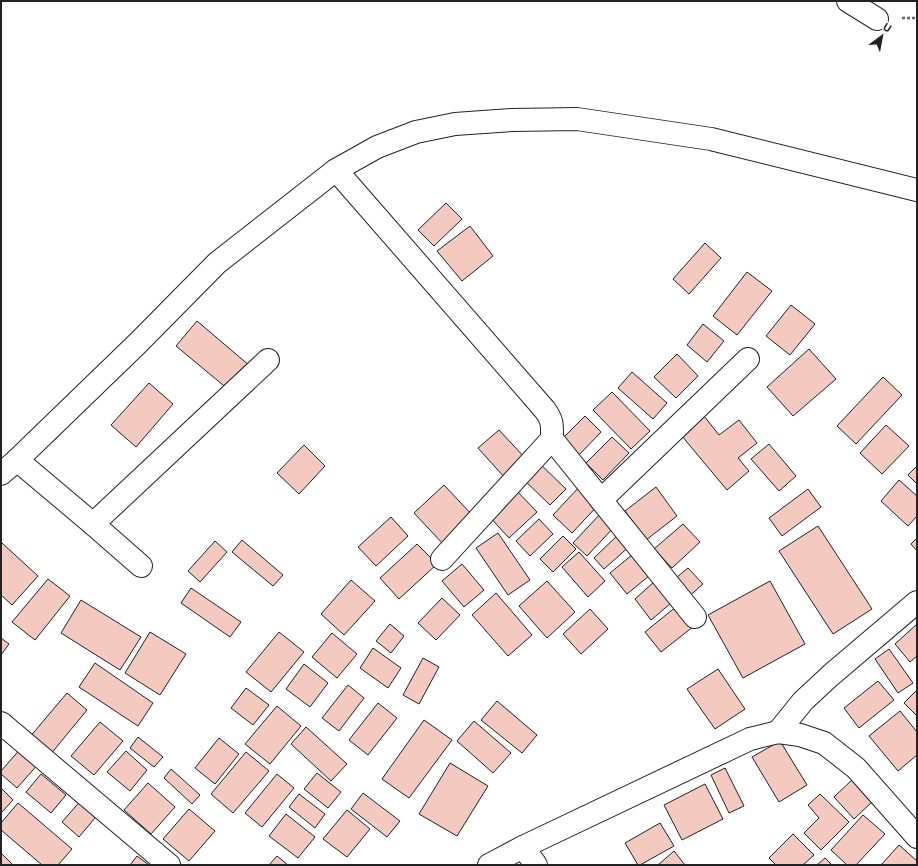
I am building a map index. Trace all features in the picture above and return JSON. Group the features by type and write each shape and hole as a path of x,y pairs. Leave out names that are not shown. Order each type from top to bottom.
{"street":[{"path":"848,1 877,18"},
{"path":"1,474 138,343 217,263 336,170 377,147 416,132 462,123 512,120 577,119 711,138 917,190"},
{"path":"336,170 545,410 552,423 552,438 695,618"},
{"path":"601,500 748,359"},
{"path":"93,524 268,360"},
{"path":"442,560 552,438"},
{"path":"17,460 141,566"},
{"path":"778,732 804,701 831,675 917,602"},
{"path":"1,723 169,865"},
{"path":"489,865 523,847 750,739 778,732 800,735 824,743 856,768 917,837"},
{"path":"523,847 536,865"}],"building":[{"path":"446,203 462,219 434,246 418,230"},
{"path":"470,226 493,256 462,281 437,251"},
{"path":"705,243 721,258 689,294 673,279"},
{"path":"747,272 772,291 737,335 713,316"},
{"path":"791,305 815,324 790,355 766,336"},
{"path":"197,321 250,366 229,390 176,346"},
{"path":"703,324 724,341 707,362 687,345"},
{"path":"809,349 836,379 793,416 767,387"},
{"path":"677,354 698,376 676,398 654,377"},
{"path":"632,372 667,403 653,419 618,388"},
{"path":"883,377 902,395 856,444 837,426"},
{"path":"149,383 173,404 136,447 111,425"},
{"path":"612,392 650,431 631,449 593,410"},
{"path":"585,416 601,432 578,456 562,439"},
{"path":"704,416 719,435 739,420 757,443 738,458 749,471 727,490 681,435"},
{"path":"886,425 909,446 882,474 860,453"},
{"path":"499,430 526,459 505,478 478,448"},
{"path":"612,437 629,453 603,480 586,463"},
{"path":"769,444 796,476 779,491 751,459"},
{"path":"304,445 325,466 299,494 277,473"},
{"path":"536,460 566,489 550,505 520,476"},
{"path":"917,466 917,484 908,475"},
{"path":"899,480 917,496 917,516 908,526 881,501"},
{"path":"444,485 474,517 444,545 414,513"},
{"path":"581,485 600,503 572,533 553,515"},
{"path":"656,487 677,516 646,540 625,511"},
{"path":"515,489 537,512 509,538 488,515"},
{"path":"808,489 821,507 782,536 769,518"},
{"path":"602,512 616,525 587,556 573,543"},
{"path":"391,517 408,536 376,566 358,547"},
{"path":"539,519 553,534 530,556 516,541"},
{"path":"683,524 700,542 672,568 654,549"},
{"path":"818,526 872,609 833,634 779,551"},
{"path":"621,532 632,544 604,569 594,558"},
{"path":"498,533 530,580 508,595 476,548"},
{"path":"563,536 576,549 553,572 540,559"},
{"path":"917,538 917,551 911,544"},
{"path":"242,540 283,575 273,586 232,552"},
{"path":"215,541 227,552 200,582 188,571"},
{"path":"2,543 38,576 12,605 1,595"},
{"path":"417,544 437,564 399,599 380,578"},
{"path":"638,550 655,571 627,594 610,573"},
{"path":"579,552 605,581 588,597 562,567"},
{"path":"462,564 484,590 464,607 442,581"},
{"path":"688,568 703,584 686,599 671,582"},
{"path":"48,579 70,596 35,640 12,622"},
{"path":"351,580 375,601 344,635 321,614"},
{"path":"547,581 575,612 547,638 519,606"},
{"path":"770,581 805,644 743,678 708,615"},
{"path":"654,582 671,603 651,620 635,599"},
{"path":"191,588 241,622 230,637 181,603"},
{"path":"496,593 532,635 508,656 472,615"},
{"path":"442,598 460,615 436,640 418,623"},
{"path":"81,600 141,637 120,670 61,633"},
{"path":"677,606 694,626 661,652 645,632"},
{"path":"590,609 608,629 581,654 563,634"},
{"path":"390,624 404,636 391,653 376,641"},
{"path":"917,624 917,656 910,662 895,644"},
{"path":"150,632 186,654 160,695 125,673"},
{"path":"279,632 304,652 271,692 246,672"},
{"path":"332,633 357,654 337,678 312,657"},
{"path":"1,638 9,644 1,655"},
{"path":"373,648 401,668 388,688 360,668"},
{"path":"889,649 913,683 898,693 875,659"},
{"path":"423,658 439,667 419,704 403,695"},
{"path":"95,663 153,703 138,726 79,687"},
{"path":"304,664 328,683 310,707 286,689"},
{"path":"718,669 745,709 715,729 687,689"},
{"path":"878,681 894,700 859,728 844,708"},
{"path":"348,685 364,698 339,731 322,718"},
{"path":"246,688 269,705 253,725 231,708"},
{"path":"917,690 917,716 904,703"},
{"path":"67,693 87,710 50,755 29,738"},
{"path":"497,701 537,735 522,753 481,720"},
{"path":"378,703 397,718 368,755 349,740"},
{"path":"277,706 301,726 270,764 245,744"},
{"path":"900,711 917,732 917,755 898,771 869,736"},
{"path":"424,720 452,740 409,798 382,779"},
{"path":"474,721 511,753 493,773 457,741"},
{"path":"100,722 123,741 94,775 71,756"},
{"path":"306,727 347,764 331,781 291,744"},
{"path":"138,737 163,757 154,767 130,748"},
{"path":"219,738 239,754 215,784 195,768"},
{"path":"780,741 807,785 779,802 752,757"},
{"path":"23,746 40,762 17,788 1,774 1,771"},
{"path":"126,751 147,770 130,791 107,772"},
{"path":"246,752 269,771 233,813 211,794"},
{"path":"450,763 488,786 457,836 419,814"},
{"path":"725,768 744,806 729,813 711,775"},
{"path":"171,769 200,795 192,804 164,778"},
{"path":"317,773 341,792 328,808 304,789"},
{"path":"41,774 66,795 51,813 26,792"},
{"path":"277,774 294,788 262,827 245,813"},
{"path":"854,778 874,800 854,819 834,797"},
{"path":"148,783 175,807 151,834 124,810"},
{"path":"705,784 723,819 682,840 664,805"},
{"path":"1,788 13,800 1,813"},
{"path":"363,793 400,821 387,837 351,809"},
{"path":"299,794 325,814 315,828 289,807"},
{"path":"820,794 849,822 821,850 804,833 819,818 808,805"},
{"path":"83,798 100,812 79,837 62,822"},
{"path":"18,803 72,849 58,865 42,865 1,830 1,823"},
{"path":"189,809 215,831 189,861 163,839"},
{"path":"347,810 370,829 347,857 323,839"},
{"path":"286,814 315,837 298,858 269,836"},
{"path":"863,815 885,834 856,865 847,865 831,850"},
{"path":"660,823 674,846 638,865 625,843"},
{"path":"793,834 814,855 803,865 776,865 769,858"},
{"path":"899,845 917,861 917,863 915,865 881,865"},
{"path":"674,851 685,865 658,865"},
{"path":"2,854 13,865 1,865"},
{"path":"137,856 149,865 130,865"},
{"path":"277,856 288,865 269,865"},
{"path":"825,858 832,865 817,865"}]}
